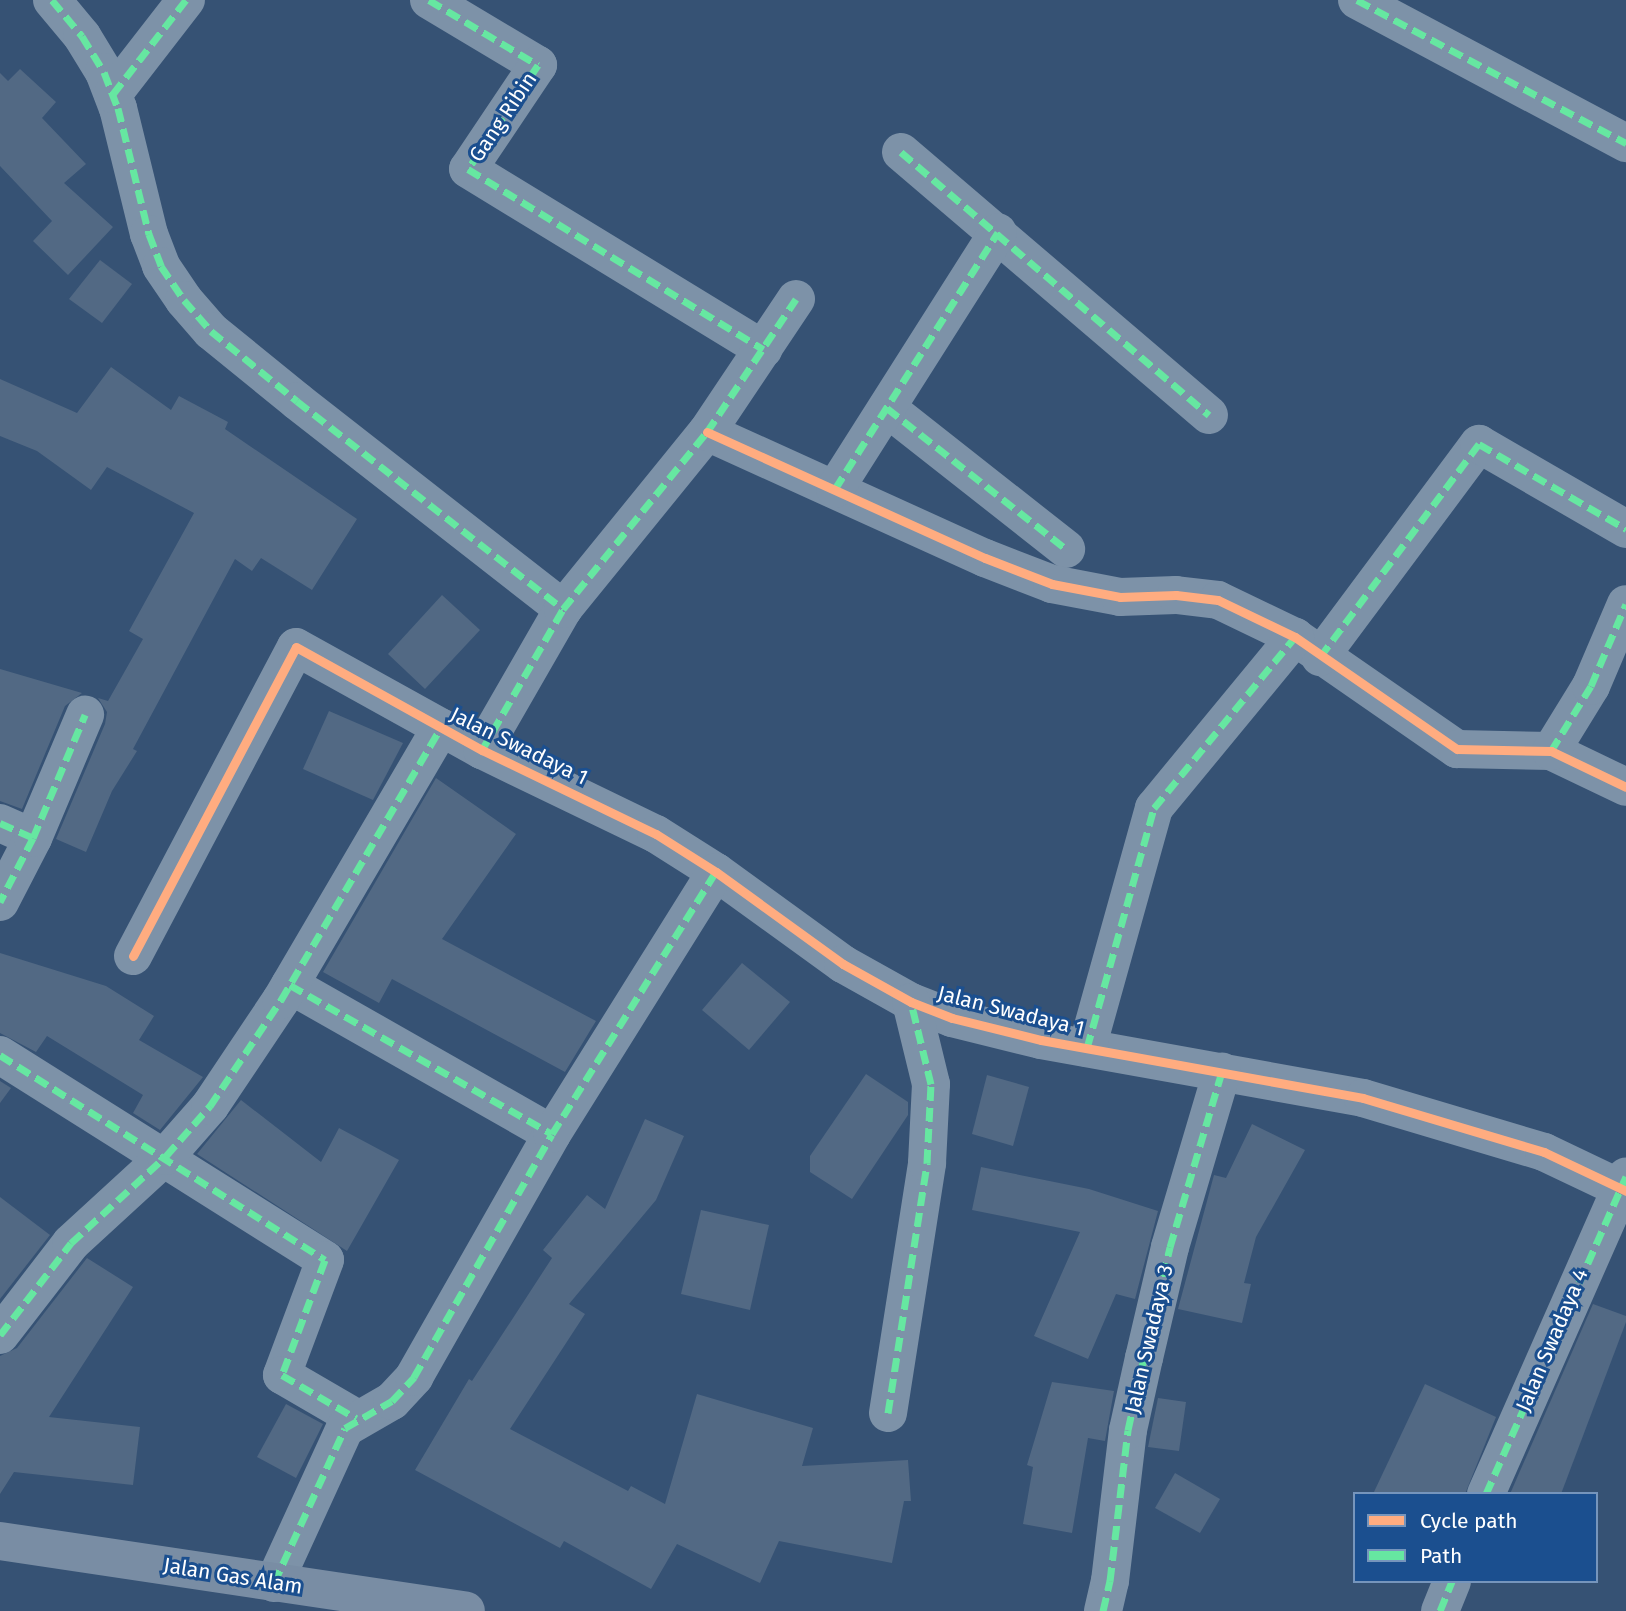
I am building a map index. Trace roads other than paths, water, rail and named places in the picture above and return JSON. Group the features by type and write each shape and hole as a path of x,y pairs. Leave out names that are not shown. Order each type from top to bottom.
{"main road":[{"name":"Jalan Gas Alam","path":"0,1541 466,1611"}],"street":[{"path":"52,0 82,36 113,94 149,234 161,266 184,300 211,331 563,609"},
{"path":"113,94 187,0"},
{"name":"Gang Ribin","path":"429,0 538,65 468,169 763,349"},
{"path":"1357,0 1626,143"},
{"path":"901,152 998,232 1209,415"},
{"path":"835,489 998,232"},
{"path":"482,750 563,609 707,432 796,299"},
{"path":"887,408 1066,549"},
{"path":"707,432 1052,584 1120,597 1218,600 1307,647 1457,749 1551,751 1626,788"},
{"path":"1087,1048 1154,808 1307,647 1479,444 1626,529"},
{"path":"1551,751 1591,685 1626,604"},
{"name":"Jalan Swadaya 1","path":"133,956 296,647 482,750 603,806 716,872 796,933 877,986 911,1002 952,1018 1087,1048 1363,1098 1544,1152 1623,1184"},
{"path":"0,902 16,831 85,715"},
{"path":"0,1335 71,1243 166,1156 211,1106 290,985 440,727"},
{"path":"274,1583 345,1428 356,1418 392,1401 414,1377 552,1134 716,872"},
{"path":"290,985 552,1134"},
{"path":"888,1413 927,1163 931,1084 911,1002"},
{"path":"0,1055 166,1156 325,1260 282,1375 356,1418"},
{"name":"Jalan Swadaya 3","path":"1102,1611 1110,1581 1128,1430 1144,1358 1170,1247 1222,1072"},
{"name":"Jalan Swadaya 4","path":"1487,1492 1623,1184"},
{"path":"1440,1611 1451,1583"}]}
